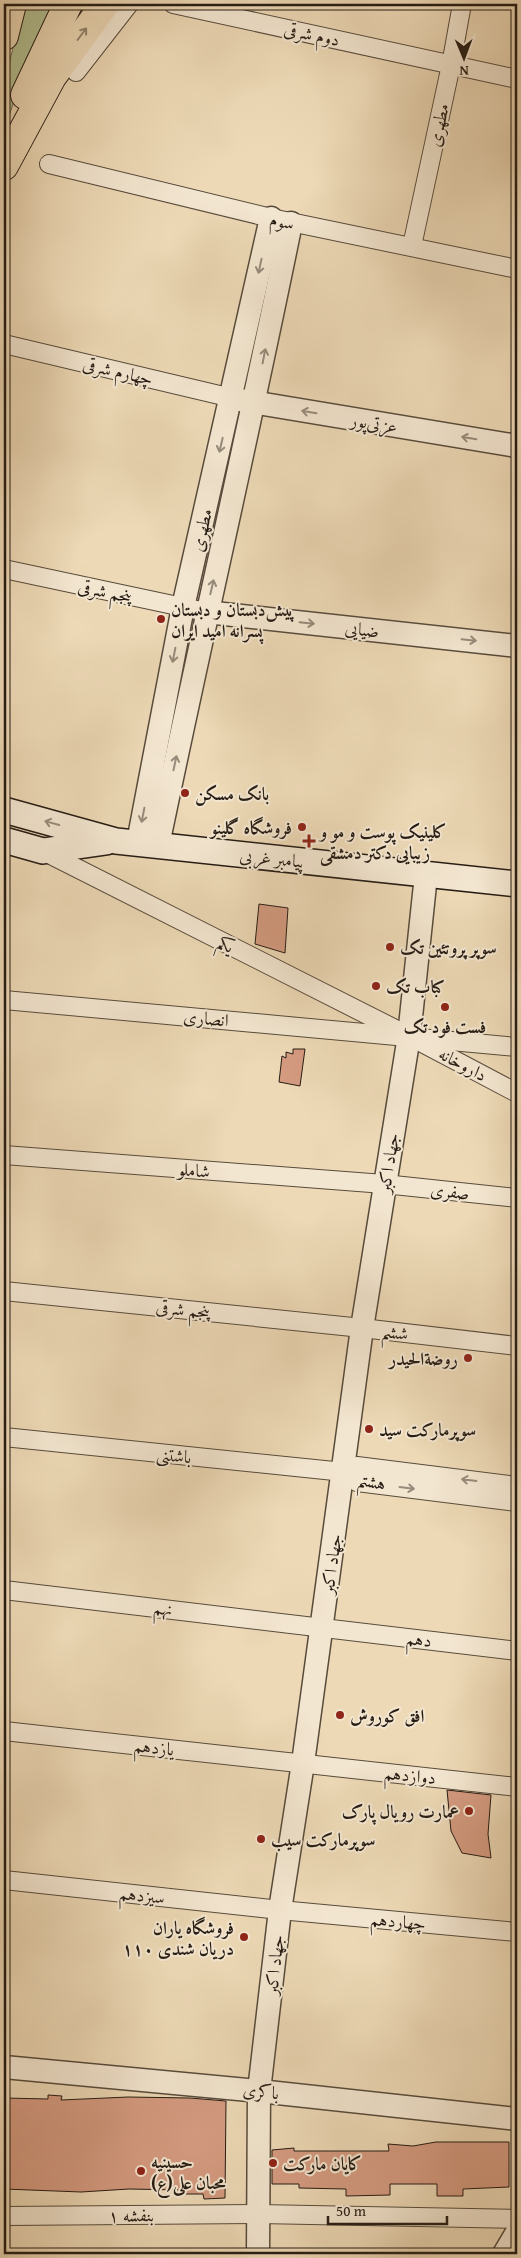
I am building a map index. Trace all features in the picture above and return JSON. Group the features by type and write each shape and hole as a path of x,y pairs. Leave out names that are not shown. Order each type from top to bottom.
{"highway":[{"path":"4,36 12,4"},
{"path":"4,166 13,125 26,91 68,4"},
{"path":"4,166 52,77 105,4"}],"main road":[{"name":"پیامبر غربی","path":"4,810 137,843 517,884"},
{"name":"پیامبر غربی","path":"4,840 43,851 137,843"}],"street":[{"path":"76,72 129,4"},
{"name":"دوم شرقی","path":"174,4 517,79"},
{"name":"مطهری","path":"412,246 451,65 462,4"},
{"name":"سوم","path":"49,164 281,221 517,268"},
{"name":"مطهری","path":"137,843 184,607 232,398 281,221"},
{"name":"مطهری","path":"137,843 206,612 255,404 281,221"},
{"name":"چهارم شرقی","path":"4,344 232,398"},
{"name":"عزتی‌پور","path":"232,398 255,404 517,446"},
{"name":"پنجم شرقی","path":"4,569 206,612"},
{"name":"ضیایی","path":"206,612 517,646"},
{"name":"یکم","path":"43,851 409,1036"},
{"name":"جهاد اکبر","path":"258,2254 259,2090 280,1910 303,1763 344,1472 362,1328 409,1036 426,875"},
{"name":"انصاری","path":"4,1000 517,1047"},
{"name":"داروخانه","path":"409,1036 517,1093"},
{"name":"شاملو","path":"4,1155 384,1184"},
{"name":"صفری","path":"384,1184 517,1198"},
{"name":"پنجم شرقی","path":"4,1291 362,1328"},
{"name":"ششم","path":"362,1328 517,1346"},
{"name":"باشتنی","path":"4,1437 344,1472"},
{"name":"هشتم","path":"517,1486 357,1466 344,1472 357,1482 517,1502"},
{"name":"نهم","path":"4,1590 322,1626"},
{"name":"دهم","path":"322,1626 517,1651"},
{"name":"یازدهم","path":"4,1731 303,1763"},
{"name":"دوازدهم","path":"303,1763 517,1786"},
{"name":"سیزدهم","path":"4,1880 280,1910"},
{"name":"چهاردهم","path":"280,1910 517,1932"},
{"name":"باکری","path":"4,2067 259,2090 517,2120"},
{"name":"بنفشه ۱","path":"4,2216 258,2214 517,2219"},
{"path":"504,2254 517,2232"}],"green space":[{"path":"24,4 56,4 23,74 4,131 4,84"}],"building":[{"path":"259,904 288,908 285,953 255,944"},
{"path":"293,1049 305,1049 300,1086 279,1082 282,1056 286,1058 286,1052 293,1054"},
{"name":"عمارت رویال پارک","path":"447,1790 491,1795 488,1834 491,1858 462,1853 451,1831"},
{"path":"48,2095 62,2096 61,2100 128,2097 190,2098 226,2101 225,2198 204,2199 203,2194 180,2194 180,2190 129,2189 81,2192 4,2189 4,2098 48,2099"},
{"path":"436,2142 509,2142 509,2187 463,2189 463,2196 437,2196 437,2184 390,2184 390,2195 346,2196 346,2189 299,2188 299,2184 272,2184 272,2150 294,2148 294,2151 389,2151 388,2144 413,2146"}],"place":[{"name":"پیش‌دبستان و دبستان پسرانه امید ایران","path":"161,619"},
{"name":"بانک مسکن","path":"185,793"},
{"name":"فروشگاه گلینو","path":"302,827"},
{"name":"کلینیک پوست و مو و زیبایی دکتر دمشقی","path":"309,841"},
{"name":"سوپر پروتئین تک","path":"390,947"},
{"name":"کباب تک","path":"376,986"},
{"name":"فست فود تک","path":"445,1007"},
{"name":"روضةالحیدر","path":"468,1358"},
{"name":"سوپرمارکت سید","path":"369,1429"},
{"name":"افق کوروش","path":"340,1715"},
{"name":"عمارت رویال پارک","path":"469,1811"},
{"name":"سوپرمارکت سیب","path":"261,1839"},
{"name":"فروشگاه یاران دریان شندی ۱۱۰","path":"244,1937"},
{"name":"کایان مارکت","path":"273,2163"},
{"name":"حسینیه محبان علی(ع)","path":"141,2171"}]}
